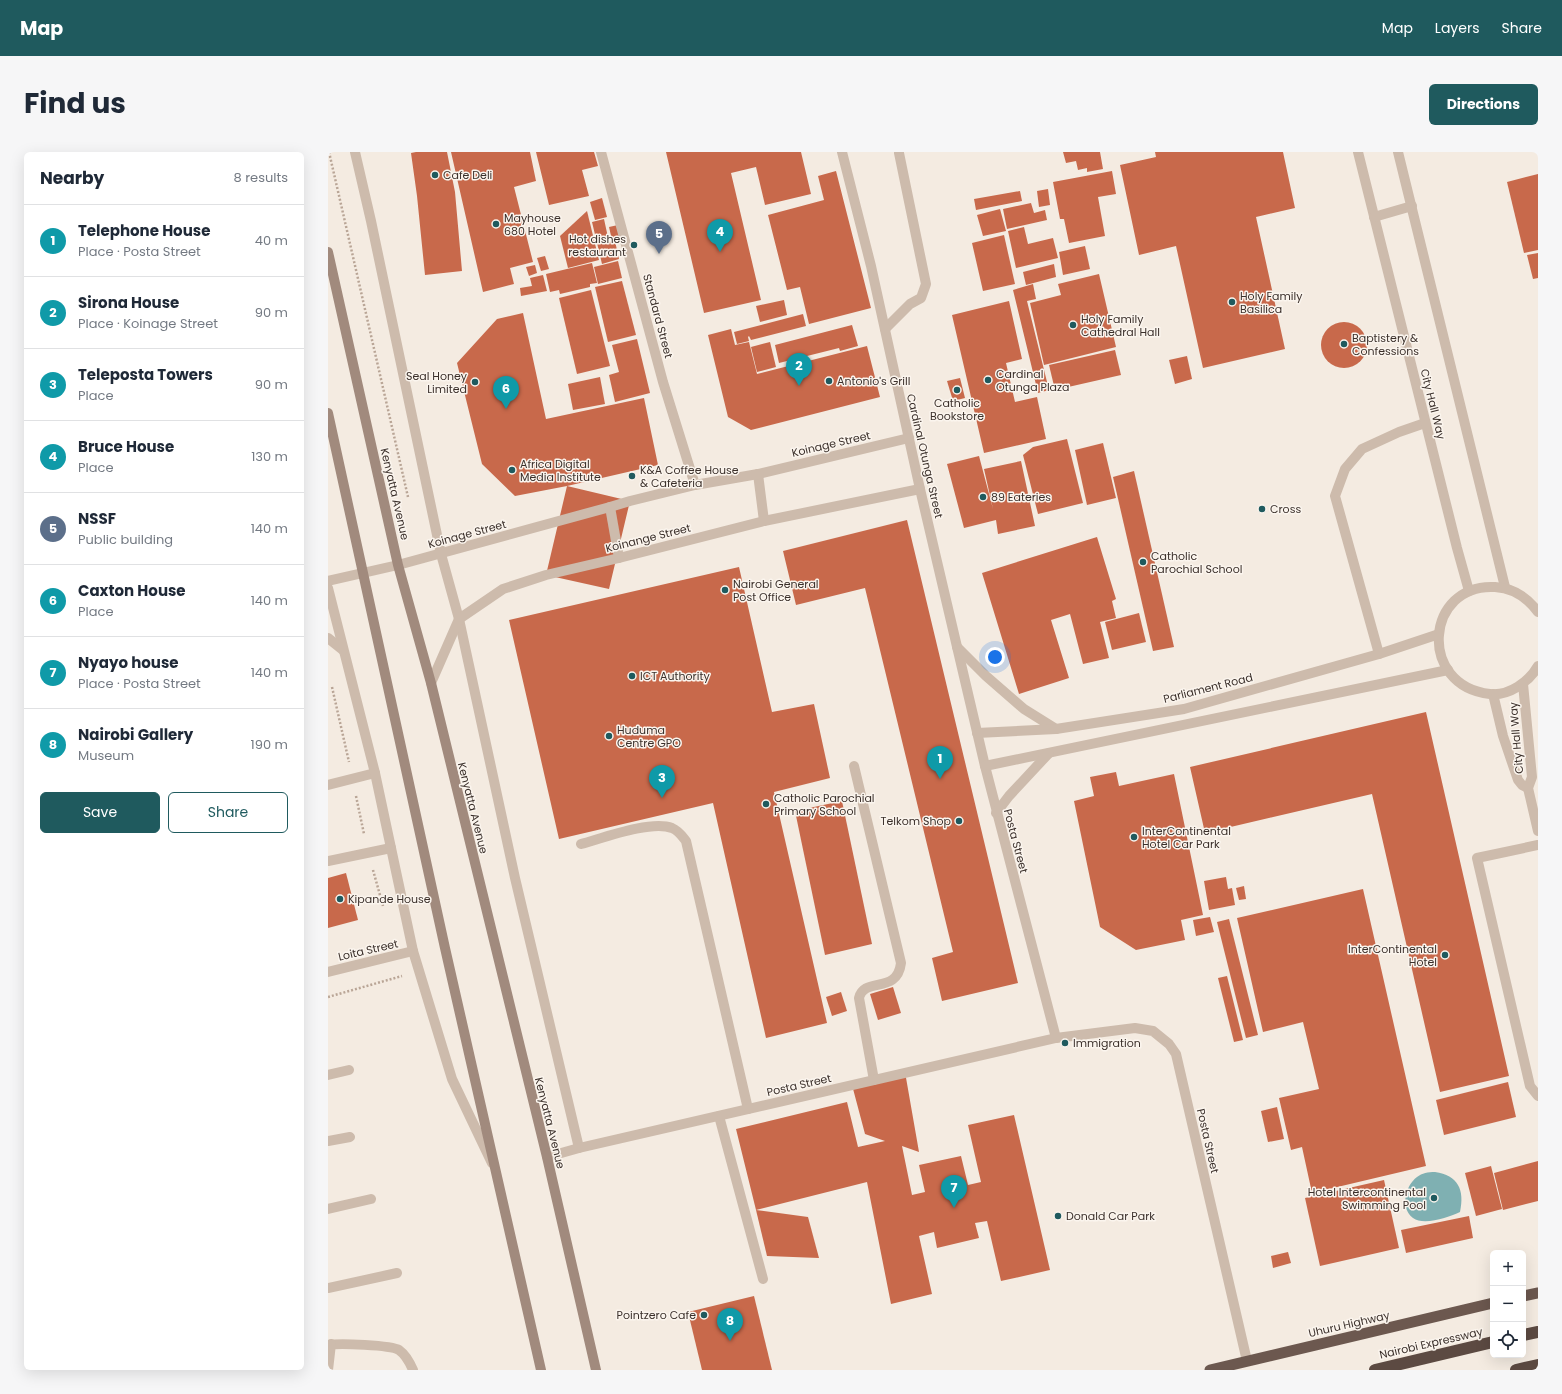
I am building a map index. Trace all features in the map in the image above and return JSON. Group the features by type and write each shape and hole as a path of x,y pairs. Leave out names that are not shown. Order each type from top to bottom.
{"highway":[{"path":"1526,1295 1538,1292"},
{"name":"Uhuru Highway","path":"1210,1370 1490,1304"},
{"path":"1526,1334 1538,1332"},
{"name":"Nairobi Expressway","path":"1375,1370 1490,1343"},
{"path":"1516,1370 1538,1365"}],"main road":[{"name":"Kenyatta Avenue","path":"328,252 398,565 431,683 547,1157 596,1370"},
{"path":"328,413 495,1170 541,1370"}],"street":[{"name":"Kenyatta Avenue","path":"355,152 373,228 442,554 459,619 516,878 579,1148"},
{"name":"Standard Street","path":"601,152 663,382 695,485"},
{"name":"Cardinal Otunga Street","path":"842,152 868,267 885,329 920,489 985,766"},
{"name":"City Hall Way","path":"1358,152 1425,423 1469,591"},
{"path":"1398,152 1505,587"},
{"path":"885,329 910,304 920,298 926,284 899,153"},
{"path":"1374,217 1412,206"},
{"path":"1380,654 1335,496 1345,469 1362,449 1399,432 1425,423"},
{"name":"Koinage Street","path":"328,581 442,554 610,507 630,500 695,485 758,474 909,438"},
{"path":"758,474 764,521"},
{"name":"Koinange Street","path":"459,619 503,589 546,575 764,521 920,489"},
{"path":"610,507 619,558"},
{"name":"City Hall Way","path":"1538,612 1531,602 1519,593 1505,587 1480,588 1462,595 1451,606 1442,618 1439,634 1439,649 1443,664 1452,676 1464,686 1478,692 1493,694 1509,691 1523,684 1535,673 1538,666"},
{"path":"328,588 375,773 413,952 452,1079 495,1170"},
{"path":"431,683 459,619"},
{"name":"Parliament Road","path":"977,734 1056,729 1184,709 1380,654 1439,634"},
{"path":"328,638 343,650"},
{"path":"957,647 986,676 1024,709 1056,729"},
{"path":"985,766 1448,670"},
{"name":"City Hall Way","path":"1523,684 1532,777 1528,788 1538,831"},
{"name":"City Hall Way","path":"1493,694 1503,736 1518,780 1528,788"},
{"path":"996,813 1009,796 1049,753"},
{"path":"854,766 901,963 898,976 894,980 864,989 860,993 859,998 874,1080"},
{"name":"Posta Street","path":"985,766 996,813 1056,1038"},
{"path":"328,785 375,773"},
{"path":"581,844 649,826 671,828 679,832 686,841 748,1109"},
{"path":"1538,845 1477,858 1530,1086 1538,1096"},
{"path":"328,861 391,848"},
{"name":"Loita Street","path":"328,972 413,952"},
{"name":"Posta Street","path":"547,1157 579,1148 1056,1038 1135,1028 1153,1031 1169,1044 1176,1054 1247,1361"},
{"path":"328,1075 349,1070"},
{"path":"719,1116 763,1279"},
{"path":"328,1142 350,1137"},
{"path":"328,1209 371,1199"},
{"path":"328,1288 397,1273"},
{"path":"328,1370 329,1344 398,1349 408,1360 413,1370"}],"path":[{"path":"329,152 408,497"},
{"path":"331,682 368,853 384,912"},
{"path":"396,956 404,982"},
{"path":"328,997 402,975"}],"water":[{"name":"Hotel Intercontinental Swimming Pool","path":"1435,1172 1449,1176 1458,1185 1461,1197 1460,1212 1430,1221 1423,1221 1413,1218 1406,1209 1405,1203 1409,1186 1419,1176 1425,1173"}],"building":[{"path":"447,152 455,192 462,271 425,275 411,153"},
{"name":"Mayhouse 680 Hotel","path":"451,152 530,152 536,181 514,187 533,262 510,268 514,284 483,292"},
{"path":"536,152 594,152 598,166 582,170 589,196 549,205"},
{"path":"666,152 801,152 811,194 765,205 756,167 731,173 761,300 704,313"},
{"path":"1063,152 1100,152 1103,169 1087,172 1087,168 1078,170 1076,161 1066,163"},
{"name":"Holy Family Basilica","path":"1155,152 1283,152 1295,208 1256,217 1285,349 1203,368 1176,246 1139,255 1120,165 1156,157"},
{"path":"836,171 871,308 809,324 800,287 787,290 768,215 824,200 818,176"},
{"path":"1112,171 1116,194 1098,197 1105,236 1069,243 1064,219 1060,219 1053,182"},
{"path":"1538,174 1538,250 1524,253 1507,182"},
{"path":"1048,189 1050,205 1039,207 1037,191"},
{"path":"1020,191 1022,201 976,210 974,199"},
{"path":"602,198 607,217 595,220 590,202"},
{"path":"1031,203 1034,213 1045,210 1047,220 1007,229 1003,209"},
{"path":"1000,209 1006,231 983,236 977,215"},
{"path":"587,211 599,260 568,268 560,236"},
{"path":"604,219 609,242 615,241 619,259 602,264 592,222"},
{"path":"618,225 621,237 612,240 609,227"},
{"path":"1024,227 1028,244 1053,238 1058,258 1016,268 1008,231"},
{"path":"1004,235 1015,284 983,291 972,243"},
{"path":"1085,246 1090,269 1063,275 1059,252"},
{"path":"1538,253 1538,278 1533,279 1527,255"},
{"path":"545,256 549,269 541,271 537,258"},
{"path":"618,261 622,278 598,284 594,267"},
{"path":"592,263 597,283 590,284 590,287 560,294 559,290 550,292 546,274"},
{"path":"1054,264 1056,277 1026,285 1023,272"},
{"path":"535,265 537,273 529,276 526,267"},
{"name":"Holy Family Cathedral Hall","path":"1099,274 1116,347 1044,365 1030,303 1061,295 1058,284"},
{"path":"543,275 547,291 521,296 520,288 532,286 530,278"},
{"path":"622,281 636,335 608,342 595,287"},
{"path":"1033,284 1036,299 1027,301 1049,390 1038,393 1013,290"},
{"path":"591,290 610,366 577,374 559,298"},
{"path":"784,300 787,315 760,322 756,306"},
{"name":"Cardinal Otunga Plaza","path":"1009,301 1022,359 1006,363 1015,402 1037,397 1046,439 984,453 952,315"},
{"path":"523,313 546,419 644,398 658,465 567,486 515,496 482,464 457,363 497,319"},
{"path":"803,314 806,326 751,340 749,336 749,341 737,344 734,332"},
{"name":"Baptistery & Confessions","path":"1339,322 1349,322 1357,326 1363,332 1367,340 1367,350 1363,358 1357,364 1349,368 1339,368 1331,364 1325,358 1321,350 1321,340 1325,332 1331,326"},
{"path":"852,325 858,346 840,351 839,348 779,363 775,345"},
{"path":"731,329 735,345 749,342 757,374 867,346 880,397 751,430 728,417 708,335"},
{"path":"637,339 650,393 615,402 609,375 619,372 612,345"},
{"path":"770,342 776,367 757,372 751,347"},
{"path":"1115,350 1121,375 1055,390 1049,365"},
{"path":"1187,356 1192,379 1175,384 1169,360"},
{"path":"600,377 605,404 573,410 568,384"},
{"path":"960,378 965,398 953,401 947,381"},
{"path":"1067,439 1083,503 1038,514 1023,455 1033,447"},
{"path":"1103,443 1116,498 1087,505 1075,450"},
{"path":"979,456 993,509 984,469 1021,461 1035,526 998,534 996,520 964,528 947,464"},
{"name":"Catholic Parochial School","path":"1134,471 1174,647 1153,651 1113,477"},
{"path":"567,486 630,501 609,589 546,575"},
{"path":"907,520 1018,983 942,1001 932,958 953,952 865,588 796,605 783,551"},
{"path":"1097,537 1116,599 1112,601 1116,618 1100,622 1109,658 1083,664 1070,614 1051,620 1069,678 1019,694 982,573"},
{"path":"739,567 772,712 814,704 830,778 774,792 827,1023 766,1038 713,803 559,839 509,620"},
{"path":"1139,613 1146,642 1112,650 1105,622"},
{"name":"InterContinental Hotel","path":"1426,712 1509,1076 1440,1092 1372,794 1205,833 1190,767"},
{"path":"1116,772 1119,786 1174,774 1203,915 1181,920 1185,940 1136,950 1100,927 1074,801 1094,796 1090,777"},
{"path":"842,801 872,944 825,955 795,811"},
{"name":"Kipande House","path":"346,873 358,920 328,928 328,878"},
{"path":"1226,877 1228,889 1232,888 1235,905 1209,910 1204,881"},
{"path":"1244,886 1246,899 1239,900 1236,888"},
{"path":"1363,889 1426,1166 1312,1193 1302,1147 1291,1150 1279,1098 1319,1089 1303,1022 1263,1032 1237,918"},
{"path":"1210,917 1214,932 1196,936 1193,920"},
{"path":"1229,919 1258,1035 1246,1038 1217,922"},
{"path":"1227,976 1243,1040 1234,1042 1218,978"},
{"path":"893,987 901,1013 878,1020 870,994"},
{"path":"841,992 847,1011 832,1016 826,997"},
{"path":"905,1072 919,1152 902,1146 912,1195 925,1192 919,1165 961,1156 968,1185 981,1182 968,1125 1014,1115 1050,1270 1001,1281 987,1221 975,1223 979,1238 937,1248 934,1232 919,1236 932,1294 891,1304 867,1182 756,1210 736,1129 847,1102 858,1147 885,1141 865,1134 852,1085"},
{"path":"1508,1082 1516,1117 1444,1135 1436,1100"},
{"path":"1277,1107 1284,1139 1268,1142 1261,1111"},
{"path":"1538,1161 1538,1201 1503,1210 1494,1173"},
{"path":"1491,1166 1502,1209 1476,1216 1465,1173"},
{"path":"1384,1180 1399,1248 1320,1266 1305,1198"},
{"path":"756,1210 808,1217 819,1258 767,1256"},
{"path":"1469,1216 1473,1238 1406,1253 1401,1230"},
{"path":"1288,1252 1291,1263 1273,1268 1271,1256"},
{"path":"754,1296 772,1370 702,1370 688,1312"}],"place":[{"name":"Cafe Deli","path":"435,175"},
{"name":"Mayhouse 680 Hotel","path":"496,224"},
{"name":"Hot dishes restaurant","path":"634,245"},
{"name":"Bruce House","path":"720,252"},
{"name":"NSSF","path":"659,254"},
{"name":"Holy Family Basilica","path":"1232,302"},
{"name":"Holy Family Cathedral Hall","path":"1073,325"},
{"name":"Baptistery & Confessions","path":"1344,344"},
{"name":"Cardinal Otunga Plaza","path":"988,380"},
{"name":"Antonio's Grill","path":"829,381"},
{"name":"Seal Honey Limited","path":"475,382"},
{"name":"Sirona House","path":"799,386"},
{"name":"Catholic Bookstore","path":"957,390"},
{"name":"Caxton House","path":"506,409"},
{"name":"Africa Digital Media Institute","path":"512,470"},
{"name":"K&A Coffee House & Cafeteria","path":"632,476"},
{"name":"89 Eateries","path":"983,497"},
{"name":"Cross","path":"1262,509"},
{"name":"Catholic Parochial School","path":"1143,562"},
{"name":"Nairobi General Post Office","path":"725,590"},
{"name":"ICT Authority","path":"632,676"},
{"name":"Huduma Centre GPO","path":"609,736"},
{"name":"Telephone House","path":"940,779"},
{"name":"Teleposta Towers","path":"662,798"},
{"name":"Catholic Parochial Primary School","path":"766,804"},
{"name":"Telkom Shop","path":"959,821"},
{"name":"InterContinental Hotel Car Park","path":"1134,837"},
{"name":"Kipande House","path":"340,899"},
{"name":"InterContinental Hotel","path":"1445,955"},
{"name":"Immigration","path":"1065,1043"},
{"name":"Hotel Intercontinental Swimming Pool","path":"1434,1198"},
{"name":"Nyayo house","path":"954,1208"},
{"name":"Donald Car Park","path":"1058,1216"},
{"name":"Pointzero Cafe","path":"704,1315"},
{"name":"Nairobi Gallery","path":"730,1341"}]}
